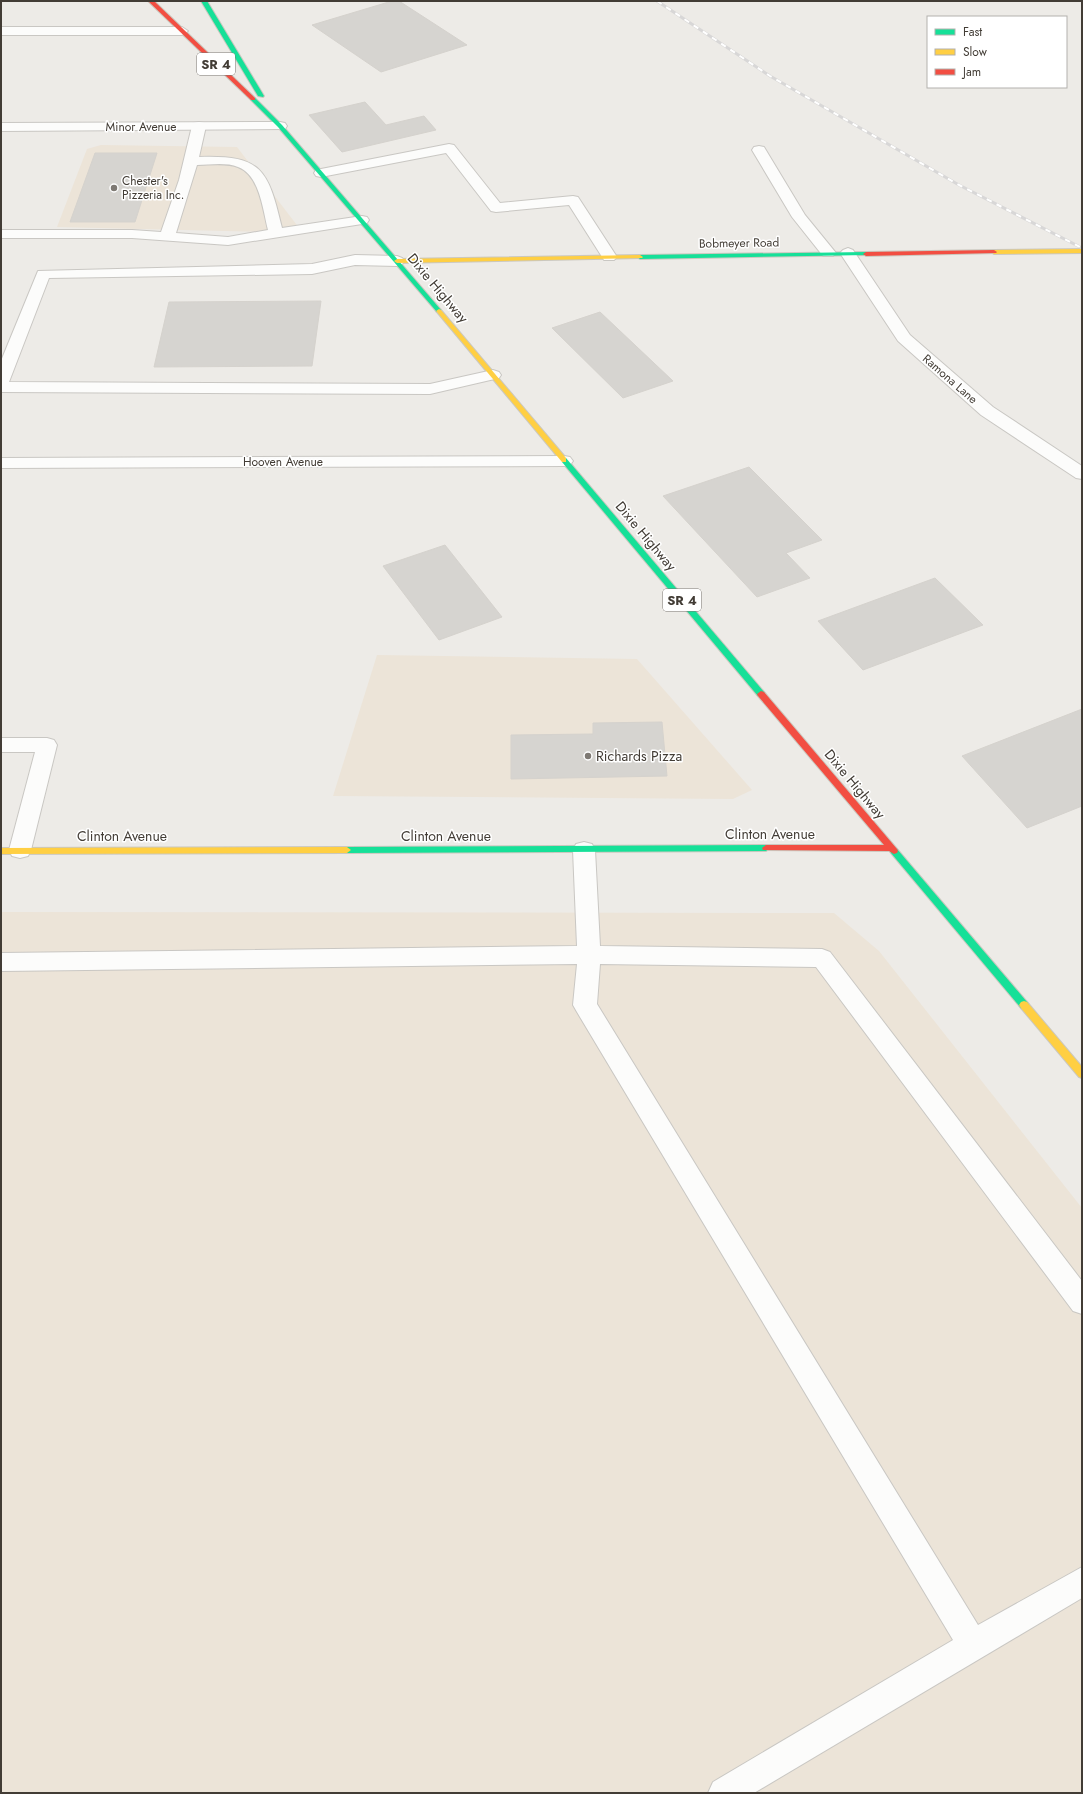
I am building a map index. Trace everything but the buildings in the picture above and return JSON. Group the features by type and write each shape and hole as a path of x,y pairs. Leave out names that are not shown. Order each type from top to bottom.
{"main road":[{"name":"Dixie Highway","path":"151,1 280,126 362,220 1082,1074"},
{"name":"Dixie Highway","path":"204,1 280,126"},
{"name":"Bobmeyer Road","path":"397,261 848,253 1082,251"},
{"name":"Clinton Avenue","path":"11,851 891,848"}],"street":[{"path":"1,31 182,31"},
{"path":"167,236 191,161 199,126"},
{"name":"Minor Avenue","path":"1,127 280,126"},
{"path":"321,173 450,148 496,208 573,200 609,257"},
{"path":"759,150 799,217 828,254"},
{"path":"191,161 218,161 243,164 260,178 276,234"},
{"path":"1,234 132,234 228,241 362,220"},
{"name":"Ramona Lane","path":"848,253 904,338 987,411 1082,474"},
{"path":"1,382 42,274 312,268 355,260 397,261"},
{"path":"1,387 430,389 493,375"},
{"name":"Hooven Avenue","path":"1,463 564,461"},
{"path":"1,745 48,745 11,851"},
{"path":"584,850 589,955 585,1005 973,1645"},
{"path":"1,962 123,963 589,955 822,958 1082,1302"},
{"path":"724,1793 1082,1582"}],"shaded area":[{"path":"101,145 237,147 303,233 57,227 87,149"},
{"path":"377,655 637,659 752,790 733,799 333,796"},
{"path":"1,912 834,913 879,951 1082,1208 1082,1793 1,1793"}],"railway":[{"path":"657,1 770,76 959,185 1082,248"}],"traffic: fast":[{"path":"204,1 261,96"},
{"path":"253,99 280,126 439,311"},
{"path":"640,257 866,254"},
{"path":"564,460 761,694"},
{"path":"347,850 766,848"},
{"path":"894,851 1024,1005"}],"traffic: slow":[{"path":"994,252 1082,251"},
{"path":"397,261 640,257"},
{"path":"439,311 564,460"},
{"path":"1,851 347,850"},
{"path":"1024,1005 1082,1074"}],"traffic: jam":[{"path":"151,1 253,99"},
{"path":"866,254 994,252"},
{"path":"761,694 894,851"},
{"path":"766,848 891,848"}],"place":[{"name":"Chester's Pizzeria Inc.","path":"114,188"},
{"name":"Richards Pizza","path":"588,756"}]}
